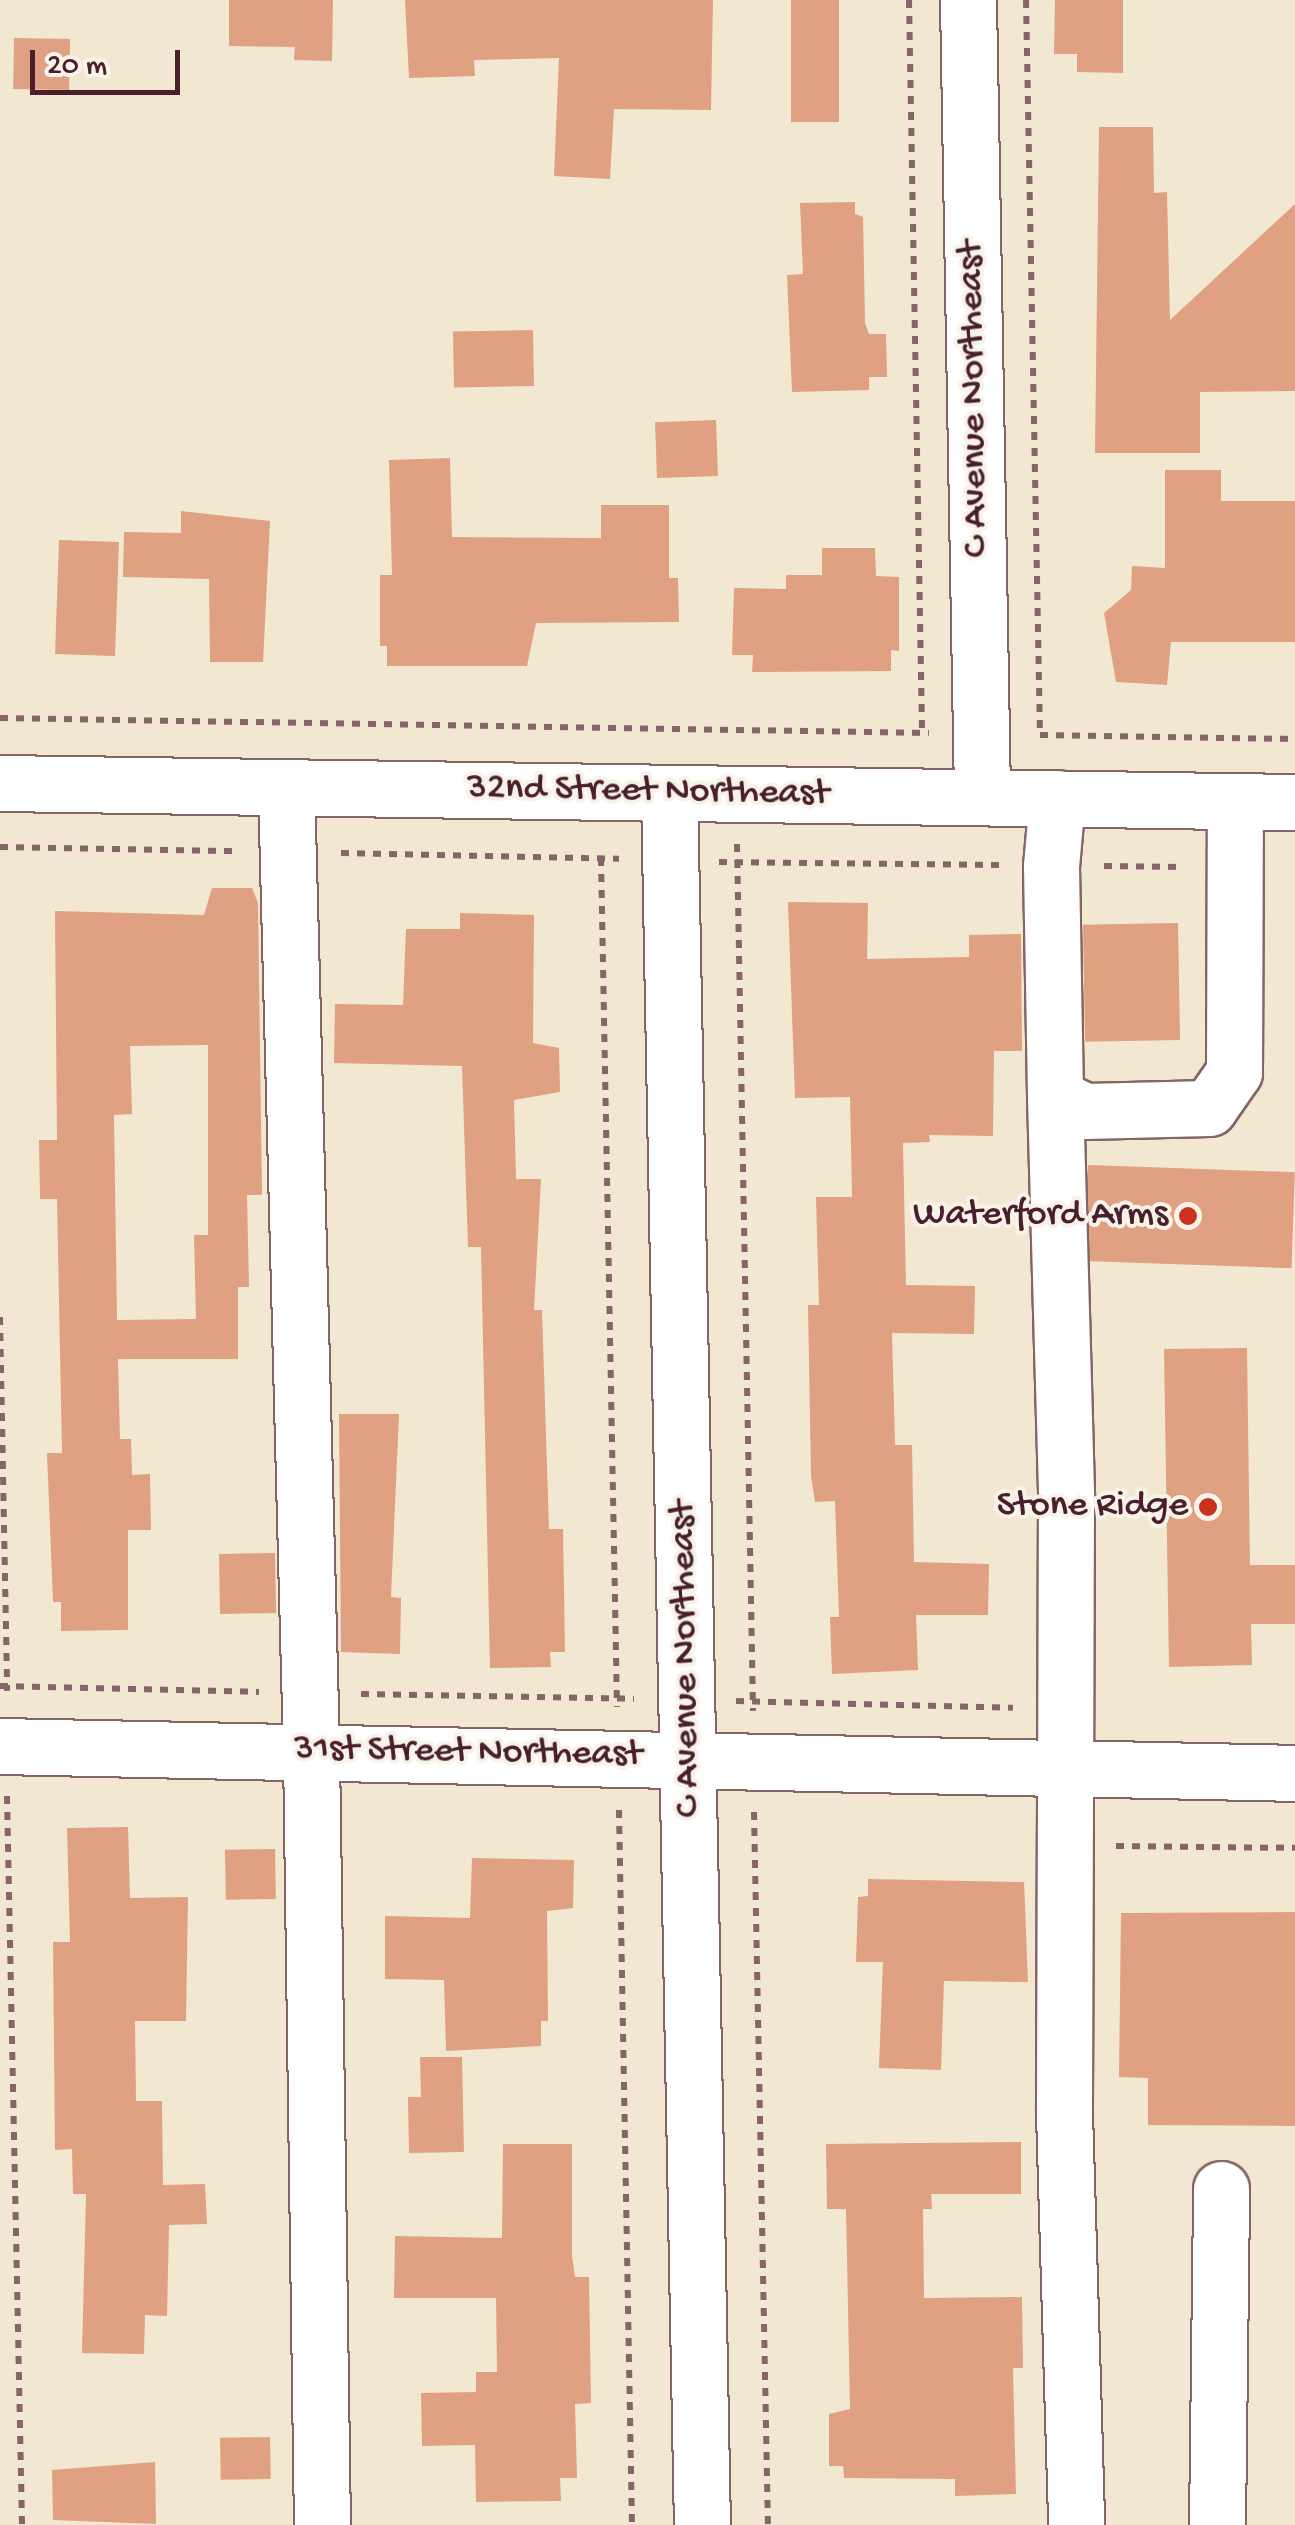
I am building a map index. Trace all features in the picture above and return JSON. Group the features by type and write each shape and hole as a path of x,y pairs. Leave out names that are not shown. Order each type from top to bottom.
{"street":[{"name":"C Avenue Northeast","path":"968,0 982,797"},
{"name":"32nd Street Northeast","path":"0,783 1295,802"},
{"path":"286,787 311,1750 322,2525"},
{"name":"C Avenue Northeast","path":"669,793 702,2525"},
{"path":"1057,798 1051,866 1067,1769 1064,2113 1076,2525"},
{"path":"1055,1097 1085,1111 1208,1108 1234,1072 1235,801"},
{"name":"31st Street Northeast","path":"5,1741 1295,1773"},
{"path":"1217,2525 1220,2189"}],"path":[{"path":"908,0 922,733"},
{"path":"1026,0 1040,735"},
{"path":"0,718 946,733"},
{"path":"1030,735 1295,739"},
{"path":"738,843 753,1724"},
{"path":"601,858 617,1720"},
{"path":"0,1317 22,2525"},
{"path":"720,1700 1017,1708"},
{"path":"754,1796 768,2525"},
{"path":"618,1799 632,2525"},
{"path":"1108,1846 1295,1848"}],"building":[{"path":"229,0 333,0 332,61 294,60 295,47 229,46"},
{"path":"405,0 713,0 711,110 614,109 610,179 554,176 559,58 474,60 475,76 409,78"},
{"path":"791,0 839,0 839,122 791,122"},
{"path":"1055,0 1123,0 1123,73 1077,72 1077,54 1054,54"},
{"path":"14,38 70,39 69,90 13,89"},
{"path":"1099,127 1153,127 1154,193 1167,192 1170,320 1295,204 1295,391 1200,392 1200,453 1095,453"},
{"path":"855,202 855,214 863,217 865,323 869,334 886,334 887,377 869,377 869,390 792,392 787,275 803,274 800,203"},
{"path":"533,330 534,386 454,387 453,331"},
{"path":"716,420 718,476 657,478 655,422"},
{"path":"450,458 452,537 601,538 601,505 669,505 669,578 678,578 679,622 536,623 527,666 387,666 387,646 380,646 380,575 392,575 389,460"},
{"path":"1165,470 1221,470 1221,501 1295,501 1295,642 1171,642 1167,685 1116,682 1104,613 1131,590 1132,566 1165,568"},
{"path":"181,511 270,521 263,662 210,662 209,579 123,577 124,532 181,533"},
{"path":"59,540 119,542 115,656 55,654"},
{"path":"822,548 875,548 876,576 899,577 899,651 891,650 891,671 752,672 753,655 732,655 734,588 786,589 786,575 822,575"},
{"path":"212,888 252,888 258,903 262,1195 247,1195 249,1287 238,1287 238,1359 118,1359 120,1439 131,1439 132,1475 150,1474 151,1530 128,1530 128,1630 61,1631 61,1602 53,1602 47,1453 62,1453 57,1199 40,1199 39,1140 57,1140 55,911 204,915","holes":["208,1045 208,1235 194,1235 196,1319 117,1320 114,1115 132,1114 130,1046"]},
{"path":"788,902 868,903 867,959 969,957 969,935 1021,934 1022,1051 994,1051 993,1136 929,1135 930,1142 903,1143 906,1285 975,1286 974,1334 892,1333 895,1445 912,1445 914,1562 989,1564 988,1615 916,1615 918,1670 832,1674 830,1617 839,1617 835,1501 815,1502 811,1476 808,1305 819,1305 816,1197 852,1197 850,1097 795,1098"},
{"path":"460,913 534,915 533,1043 559,1048 560,1092 514,1100 516,1179 541,1179 534,1310 542,1310 549,1529 563,1529 565,1652 550,1652 551,1667 490,1668 481,1247 468,1247 462,1066 334,1063 335,1004 403,1005 406,929 460,929"},
{"path":"1178,923 1180,1040 1085,1042 1083,925"},
{"name":"Waterford Arms","path":"1088,1165 1295,1172 1292,1268 1085,1261"},
{"name":"Stone Ridge","path":"1247,1348 1250,1565 1295,1565 1295,1624 1251,1624 1252,1665 1169,1667 1164,1349"},
{"path":"339,1414 399,1414 391,1597 401,1598 400,1654 341,1652"},
{"path":"275,1553 276,1613 220,1614 219,1554"},
{"path":"128,1827 130,1898 188,1897 186,2021 135,2021 136,2101 162,2101 163,2185 205,2184 207,2224 169,2225 167,2316 145,2315 144,2354 82,2353 86,2194 73,2194 72,2149 55,2150 53,1942 70,1942 67,1828"},
{"path":"275,1849 276,1899 226,1900 225,1850"},
{"path":"472,1858 574,1860 573,1908 547,1911 548,2021 541,2021 541,2046 446,2051 444,1980 385,1979 385,1916 470,1918"},
{"path":"868,1879 1024,1882 1028,1982 944,1981 941,2070 879,2068 883,1962 856,1962 858,1897 868,1896"},
{"path":"1295,1912 1295,2126 1148,2125 1148,2078 1119,2077 1121,1913"},
{"path":"420,2057 462,2057 464,2152 409,2153 408,2097 421,2097"},
{"path":"1021,2142 1021,2194 931,2194 932,2209 923,2209 924,2298 1022,2297 1023,2368 1013,2368 1016,2494 955,2496 955,2479 844,2478 843,2466 829,2466 829,2414 850,2409 846,2209 827,2209 826,2144"},
{"path":"503,2144 572,2144 572,2256 575,2277 589,2277 591,2403 575,2404 577,2478 560,2478 561,2501 476,2502 475,2445 422,2446 421,2393 476,2392 476,2372 497,2372 496,2298 394,2298 395,2236 502,2238"},
{"path":"270,2437 271,2479 221,2480 220,2438"},
{"path":"155,2462 156,2524 53,2520 52,2470"}],"place":[{"name":"Waterford Arms","path":"1188,1216"},
{"name":"Stone Ridge","path":"1208,1507"}]}
